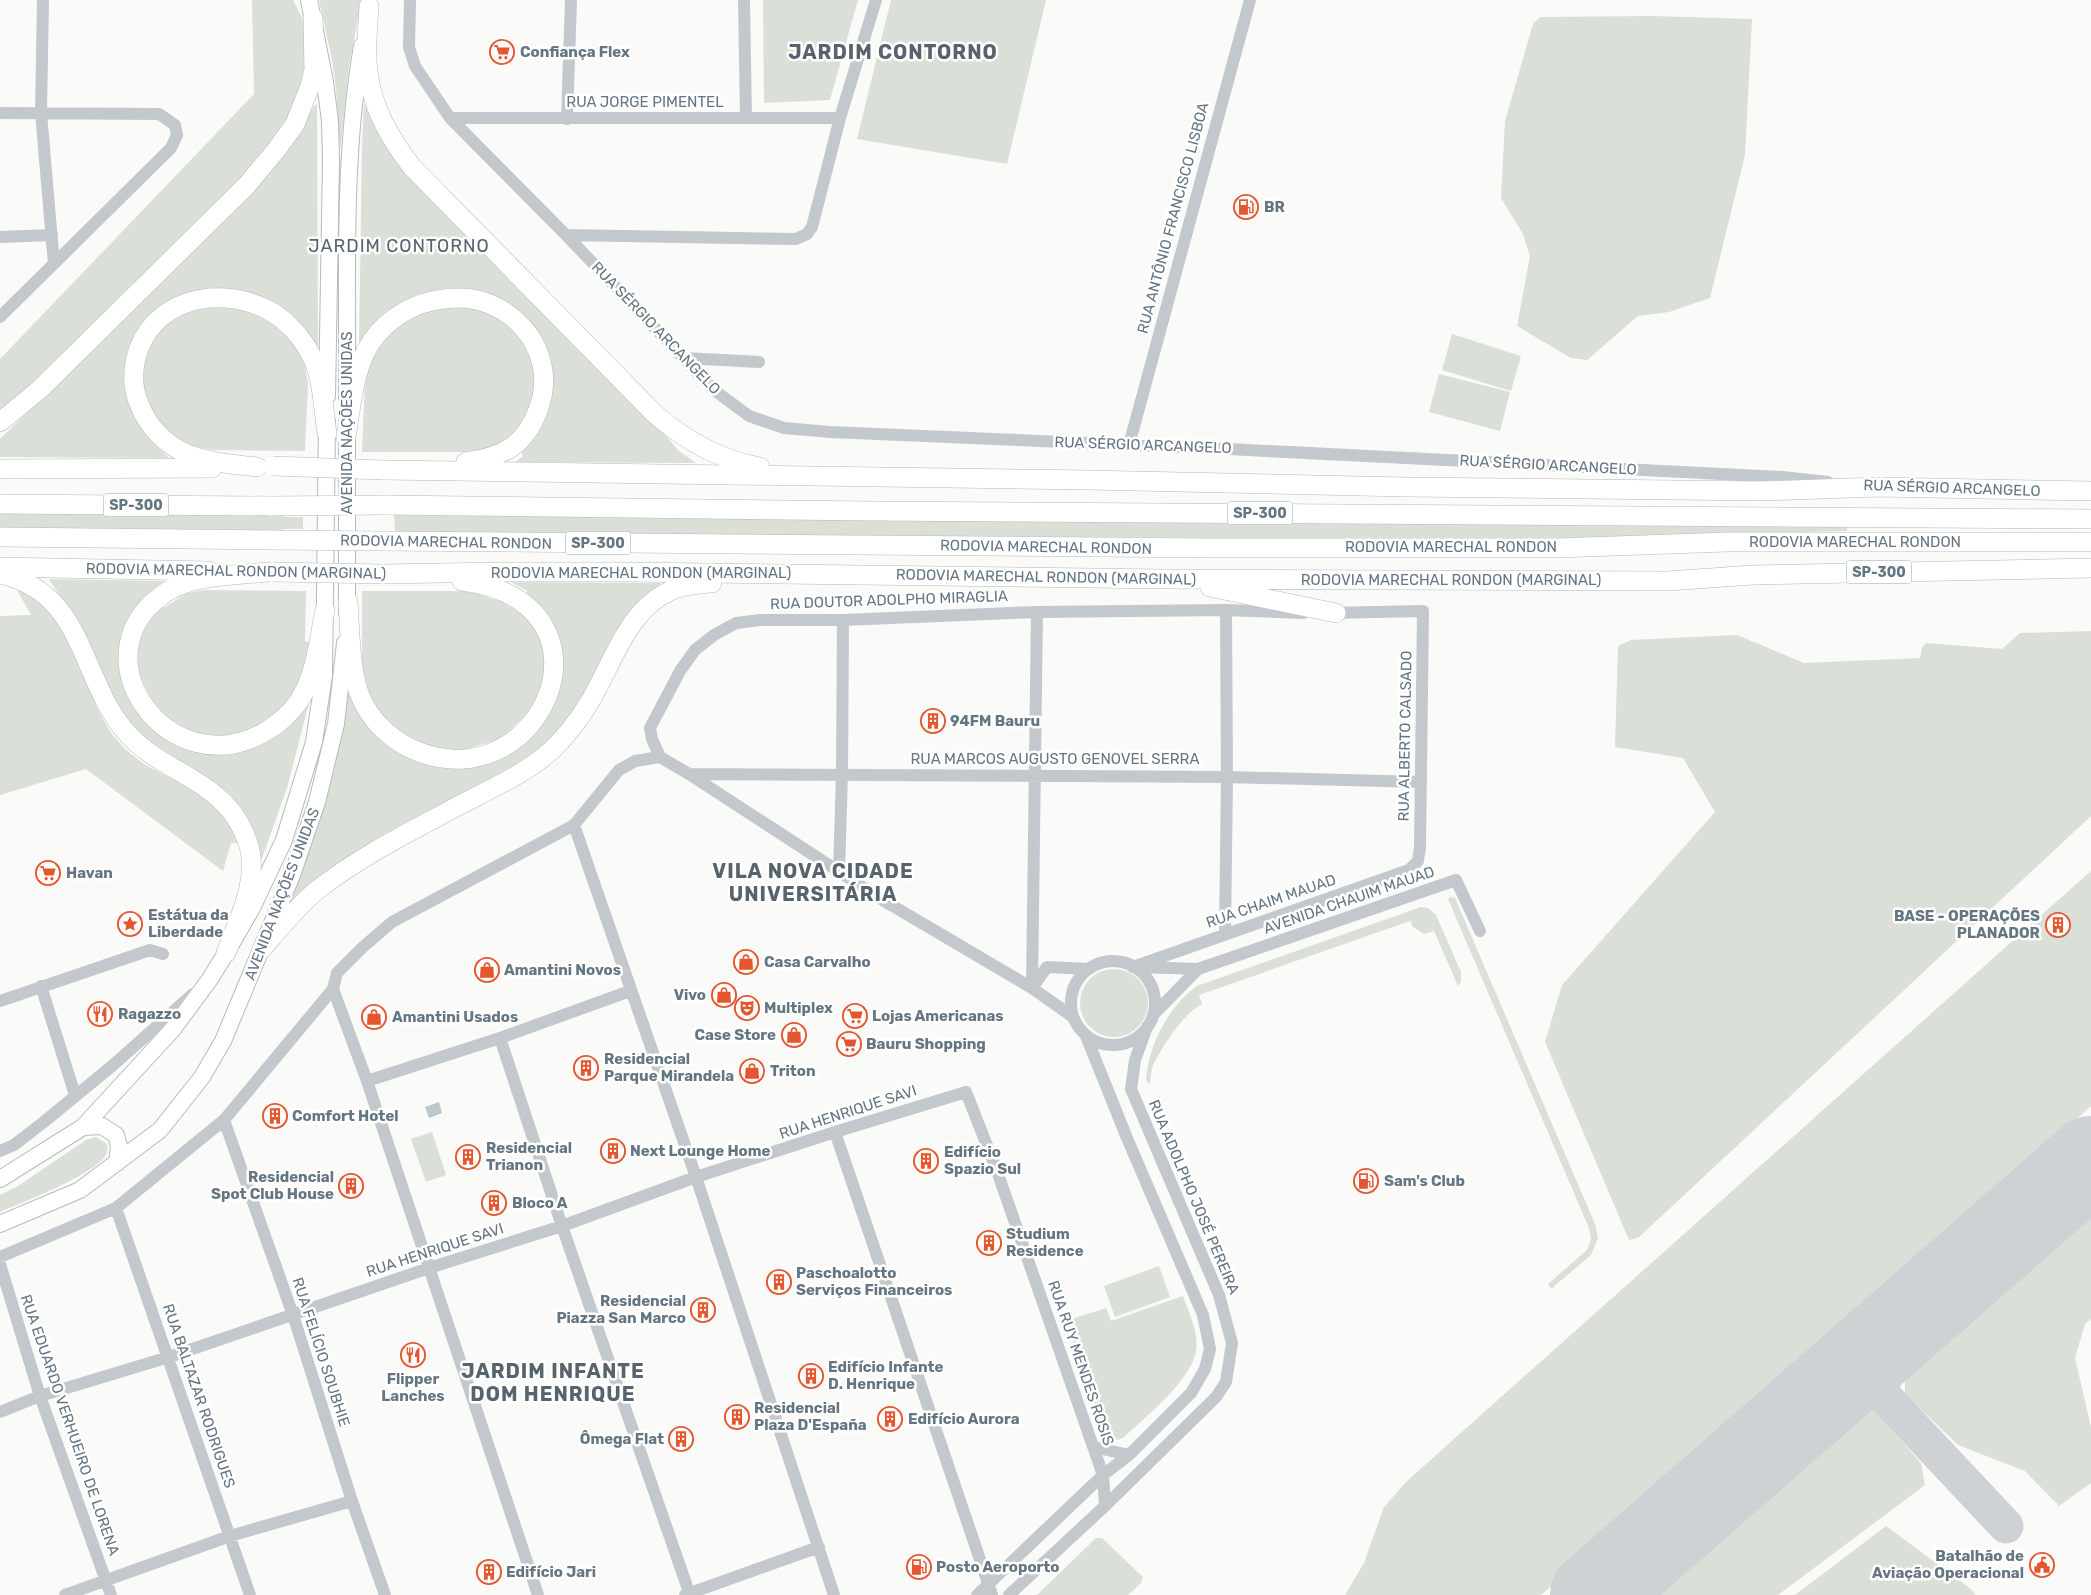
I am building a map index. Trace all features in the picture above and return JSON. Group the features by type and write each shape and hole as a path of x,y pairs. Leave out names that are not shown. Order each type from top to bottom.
{"highway":[{"path":"370,3 367,70 372,92 387,132 412,167 655,414 672,428 710,453 735,461 808,476"},
{"path":"0,422 39,390 264,168 295,124 310,86 314,70 311,9"},
{"path":"265,467 203,459 183,452 166,441 152,428 143,414 136,399 132,380 138,348 154,323 182,303 216,297 247,302 272,312 297,333 313,359 318,374 327,433"},
{"path":"346,438 361,362 374,338 395,317 422,303 446,298 475,299 496,307 525,328 535,344 542,362 544,393 534,420 520,440 499,454 484,459 410,470"},
{"path":"0,469 265,467 1406,487 1760,491 1878,487"},
{"name":"RUA SÉRGIO ARCANGELO","path":"1878,487 2091,491"},
{"name":"RODOVIA MARECHAL RONDON","path":"0,504 384,505 872,511 2091,519"},
{"name":"RODOVIA MARECHAL RONDON","path":"0,537 1203,548 1556,548 1727,542 2091,542"},
{"name":"RODOVIA MARECHAL RONDON (MARGINAL)","path":"0,567 383,574 531,572 1165,579 1668,581 1752,575 2091,568"},
{"path":"270,572 195,581 171,589 153,603 137,623 129,646 129,660 134,688 147,712 166,730 193,742 220,745 246,741 274,727 292,710 306,687 312,673 325,610"},
{"path":"0,574 28,585 41,593 66,618 76,633 106,703 126,732 140,745 210,790 232,812 242,826 252,858 252,874 248,892 226,953"},
{"path":"348,602 355,677 359,692 374,718 384,730 406,747 437,757 464,759 497,750 508,744 528,727 543,710 554,676 553,650 549,635 533,611 499,590 483,583 414,574"},
{"path":"262,949 297,909 316,892 345,871 401,837 514,775 551,751 576,723 601,682 619,644 629,628 643,611 659,598 672,590 693,585 779,574"},
{"path":"1165,579 1336,613"}],"main road":[{"name":"AVENIDA NAÇÕES UNIDAS","path":"0,1224 80,1190 160,1130 202,1077 223,1041 262,949 292,875 318,802 338,709 348,602 346,438 349,152 354,93 370,3"},
{"name":"AVENIDA NAÇÕES UNIDAS","path":"0,1179 83,1127 153,1052 210,979 252,908 281,847 314,742 323,684 331,153 326,82 311,9"},
{"path":"83,1127 102,1126 116,1135 119,1146 117,1163"}],"street":[{"path":"43,0 41,113 54,264"},
{"path":"301,0 311,9"},
{"name":"RUA SÉRGIO ARCANGELO","path":"410,0 409,47 415,66 450,118 566,235 714,390 749,416 784,428 830,432 1128,444 1782,476 1878,487"},
{"path":"567,119 570,0"},
{"path":"744,0 746,118"},
{"path":"566,235 796,239 807,234 812,227 840,118 876,0"},
{"name":"RUA ANTÔNIO FRANCISCO LISBOA","path":"1128,444 1250,0"},
{"path":"0,113 159,114 175,125 177,135 171,148 0,317"},
{"name":"RUA JORGE PIMENTEL","path":"450,118 840,118"},
{"path":"0,237 52,235"},
{"path":"684,358 758,362"},
{"path":"1225,934 1227,776 1226,610"},
{"name":"RUA DOUTOR ADOLPHO MIRAGLIA","path":"660,757 652,740 650,728 680,670 695,650 714,635 736,623 760,620 843,620 1037,612 1226,610 1280,613 1336,613 1423,611"},
{"name":"RUA ALBERTO CALSADO","path":"1418,861 1420,847 1423,611"},
{"path":"1032,988 1037,612"},
{"path":"838,872 842,773 843,620"},
{"path":"0,1257 116,1208 224,1120 332,989 337,973 392,922 574,825 619,770 635,761 660,757 881,899 1032,988 1073,1017"},
{"name":"RUA MARCOS AUGUSTO GENOVEL SERRA","path":"689,774 842,773 1227,776 1421,782"},
{"path":"574,825 696,1177 834,1595"},
{"name":"RUA CHAIM MAUAD","path":"1133,967 1409,870 1418,861"},
{"name":"AVENIDA CHAUIM MAUAD","path":"1133,967 1198,969 1456,880 1480,931"},
{"path":"0,1001 150,950 163,954"},
{"path":"1110,961 1121,962 1133,967 1143,974 1151,986 1154,1000 1153,1015 1147,1027 1138,1037 1125,1043 1112,1045 1098,1043 1086,1036 1078,1027 1073,1017 1071,1003 1073,990 1079,978 1089,969 1099,964 1110,961"},
{"path":"1032,988 1047,967 1089,969"},
{"name":"AVENIDA CHAUIM MAUAD","path":"1153,1015 1198,969"},
{"name":"AVENIDA NAÇÕES UNIDAS","path":"0,1151 14,1145 112,1066 210,979"},
{"path":"40,986 75,1095"},
{"path":"332,989 367,1081 538,1595"},
{"path":"367,1081 500,1038 630,991"},
{"name":"RUA ADOLPHO JOSÉ PEREIRA","path":"1105,1506 1216,1397 1226,1382 1232,1343 1220,1296 1131,1089 1135,1060 1147,1027"},
{"path":"977,1595 989,1590 1103,1475 1129,1454 1190,1393 1205,1369 1210,1349 1203,1314 1127,1138 1086,1036"},
{"path":"500,1038 688,1595 819,1547"},
{"name":"RUA HENRIQUE SAVI","path":"0,1412 40,1396 169,1357 429,1268 562,1226 696,1177 966,1092"},
{"name":"RUA RUY MENDES ROSIS","path":"966,1092 1094,1447 1103,1475 1105,1506"},
{"name":"RUA FELÍCIO SOUBHIE","path":"224,1120 293,1315 352,1501 385,1595"},
{"path":"835,1132 989,1590"},
{"name":"RUA BALTAZAR RODRIGUES","path":"116,1208 250,1595"},
{"name":"RUA EDUARDO VERHUEIRO DE LORENA","path":"0,1264 40,1396 111,1595"},
{"path":"1094,1447 1129,1454"},
{"path":"65,1595 230,1536 352,1501"},
{"path":"1009,1595 1105,1506"}],"shaded area":[{"path":"252,0 293,0 306,25 307,70 294,112 269,152 31,388 0,414 0,359 254,94"},
{"path":"319,0 362,0 349,66 340,151 332,60"},
{"path":"763,0 858,0 830,100 764,103"},
{"path":"891,0 1046,0 1007,164 857,139"},
{"path":"1653,16 1752,19 1745,155 1710,298 1669,312 1638,316 1587,360 1571,358 1517,326 1530,256 1523,234 1501,198 1505,121 1533,24 1540,17"},
{"path":"364,103 383,138 657,425 679,451 696,463 515,462 523,456 521,452 534,438 546,417 551,398 551,374 546,351 537,332 524,316 507,303 488,294 467,289 445,289 423,293 404,301 386,313 359,344"},
{"path":"317,104 318,347 297,321 271,302 257,296 242,291 226,289 209,289 188,293 165,305 139,331 146,433 154,444 169,458 0,457 0,439 263,180 293,143 314,106"},
{"path":"225,305 255,312 281,328 304,359 308,384 305,451 211,450 196,447 168,433 154,418 141,388 143,356 159,328 182,312"},
{"path":"462,305 506,319 531,351 537,393 523,424 499,444 484,450 468,452 362,452 365,378 373,352 391,331 418,313"},
{"path":"1452,334 1521,356 1511,391 1442,370"},
{"path":"1439,374 1510,392 1500,431 1429,412"},
{"path":"0,512 282,513 285,517 303,517 303,529 284,529 281,531 0,529"},
{"path":"394,515 1847,527 1847,531 1585,539 395,532"},
{"path":"49,579 164,581 137,610 128,624 123,639 121,655 122,672 127,690 136,709 236,751 266,743 279,735 293,723 309,703 287,788 261,861 258,846 125,722 72,615"},
{"path":"511,582 661,583 650,594 559,732 530,757 281,919 320,818 349,673 366,715 377,735 399,753 425,764 448,767 470,766 491,760 510,750 527,737 542,721 553,701 560,680 561,648 556,632 547,615 526,594 527,591"},
{"path":"13,583 41,601 68,638 98,710 111,733 126,750 144,764 200,794 225,815 240,843 231,843 223,871 86,769 0,795 0,616 31,615"},
{"path":"204,590 306,591 305,641 311,643 300,687 281,713 241,736 198,736 159,716 134,663 140,628 160,605 165,607 187,593"},
{"path":"362,591 463,591 502,602 533,622 547,658 537,705 500,739 461,751 430,747 404,736 381,716 365,686 362,666"},
{"path":"2091,631 2091,816 1638,1238 1629,1240 1545,1042 1562,985 1715,812 1683,758 1615,747 1618,646 1631,640 1737,635 1804,663 1920,658 1922,648 1926,643 2002,649 2020,633"},
{"path":"2091,871 2091,1106 1541,1595 1345,1595 1364,1563 1384,1507 1407,1481"},
{"path":"1450,897 1455,898 1595,1224 1598,1238 1591,1255 1551,1289 1548,1284 1587,1250 1591,1239 1589,1228 1448,899"},
{"path":"1421,907 1428,908 1436,915 1461,972 1461,982 1458,986 1434,931 1424,934 1413,927 1410,921 1199,995 1202,1004 1195,1008 1176,1029 1154,1064 1150,1084 1146,1081 1151,1054 1162,1028 1178,1004 1197,986"},
{"path":"1114,969 1127,972 1138,979 1145,990 1148,1003 1145,1016 1138,1027 1127,1034 1114,1037 1101,1034 1090,1027 1083,1016 1080,1003 1083,990 1090,979 1101,972"},
{"path":"439,1102 442,1113 429,1118 425,1107"},
{"path":"432,1132 446,1175 426,1182 411,1139"},
{"path":"96,1137 107,1144 107,1148 104,1157 94,1166 83,1174 0,1212 0,1195 18,1186 86,1140"},
{"path":"2091,1214 2091,1319 2085,1324 2075,1358 2091,1427 2091,1483 2059,1506 2025,1471 1958,1445 1905,1394 1905,1376"},
{"path":"1159,1266 1170,1297 1115,1317 1104,1286"},
{"path":"1183,1296 1193,1323 1197,1344 1192,1362 1186,1374 1166,1398 1123,1438 1116,1440 1109,1438 1105,1435 1066,1321 1106,1308 1111,1321"},
{"path":"1867,1407 1875,1411 1921,1463 1925,1485 1778,1595 1654,1595"},
{"path":"1886,1526 1971,1589 1976,1595 1795,1595"},
{"path":"1096,1538 1102,1538 1143,1577 1141,1583 1128,1595 1037,1595"}],"taxiway":[{"path":"1829,1391 1882,1394 1887,1340"},
{"path":"1882,1394 2006,1526"}],"runway":[{"path":"1594,1595 2091,1160"}],"place":[{"name":"Confiança Flex","path":"502,52"},
{"name":"BR","path":"1246,207"},
{"name":"94FM Bauru","path":"933,721"},
{"name":"Havan","path":"48,873"},
{"name":"Estátua da Liberdade","path":"130,924"},
{"name":"BASE - OPERAÇÕES PLANADOR","path":"2058,925"},
{"name":"Casa Carvalho","path":"746,962"},
{"name":"Amantini Novos","path":"487,970"},
{"name":"Vivo","path":"724,995"},
{"name":"Multiplex","path":"747,1008"},
{"name":"Ragazzo","path":"100,1014"},
{"name":"Lojas Americanas","path":"855,1016"},
{"name":"Amantini Usados","path":"374,1017"},
{"name":"Case Store","path":"794,1035"},
{"name":"Bauru Shopping","path":"849,1044"},
{"name":"Residencial Parque Mirandela","path":"586,1068"},
{"name":"Triton","path":"752,1071"},
{"name":"Comfort Hotel","path":"275,1116"},
{"name":"Next Lounge Home","path":"613,1151"},
{"name":"Residencial Trianon","path":"468,1157"},
{"name":"Edifício Spazio Sul","path":"926,1161"},
{"name":"Sam's Club","path":"1366,1181"},
{"name":"Residencial Spot Club House","path":"351,1186"},
{"name":"Bloco A","path":"494,1203"},
{"name":"Studium Residence","path":"989,1243"},
{"name":"Paschoalotto Serviços Financeiros","path":"779,1282"},
{"name":"Residencial Piazza San Marco","path":"703,1310"},
{"name":"Flipper Lanches","path":"413,1355"},
{"name":"Edifício Infante D. Henrique","path":"811,1376"},
{"name":"Residencial Plaza D'España","path":"737,1417"},
{"name":"Edifício Aurora","path":"890,1419"},
{"name":"Ômega Flat","path":"681,1439"},
{"name":"Batalhão de Aviação Operacional","path":"2042,1565"},
{"name":"Posto Aeroporto","path":"919,1567"},
{"name":"Edifício Jari","path":"489,1572"}],"district":[{"name":"JARDIM CONTORNO","path":"893,52"},
{"name":"JARDIM CONTORNO","path":"399,246"},
{"name":"VILA NOVA CIDADE UNIVERSITÁRIA","path":"813,882"},
{"name":"JARDIM INFANTE DOM HENRIQUE","path":"553,1382"}]}
